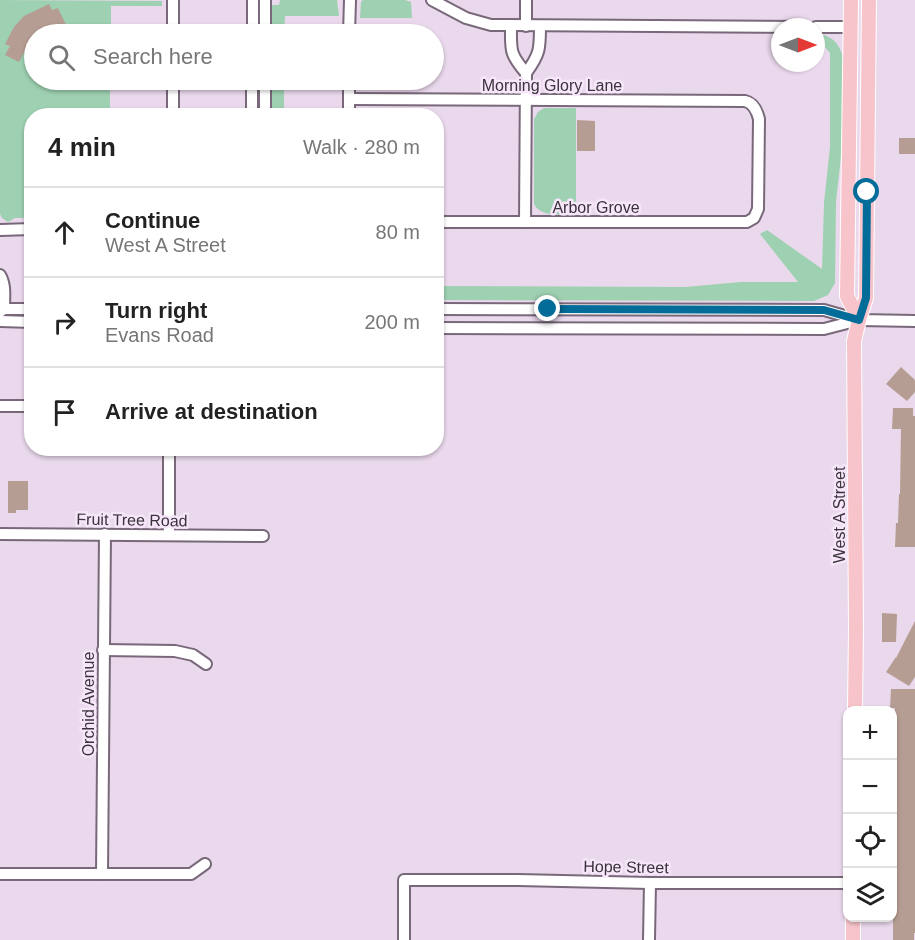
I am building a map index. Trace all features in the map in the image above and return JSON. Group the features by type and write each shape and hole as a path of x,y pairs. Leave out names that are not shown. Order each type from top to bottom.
{"main road":[{"path":"851,0 848,296 859,320"},
{"name":"West A Street","path":"855,706 854,341 866,298 868,0"},
{"path":"853,922 853,940"}],"street":[{"path":"173,0 173,24"},
{"path":"253,0 253,24"},
{"path":"265,0 265,24"},
{"path":"349,24 350,0"},
{"path":"432,0 466,18 491,25 771,27"},
{"path":"526,0 526,26"},
{"path":"511,26 512,51 526,73"},
{"path":"525,222 526,73 539,51 540,26"},
{"path":"825,27 851,27"},
{"path":"172,108 173,90"},
{"path":"252,90 252,108"},
{"path":"265,90 265,108"},
{"path":"349,90 349,108"},
{"name":"Morning Glory Lane","path":"349,99 748,101 754,106 759,119 758,209 754,218"},
{"name":"Arbor Grove","path":"444,222 741,223 754,218"},
{"path":"0,230 24,229"},
{"path":"0,275 5,287 2,310 24,309"},
{"path":"444,309 824,310 859,320 915,321"},
{"path":"548,309 548,328"},
{"path":"444,328 824,329 859,320"},
{"path":"0,321 24,322"},
{"path":"0,406 24,406"},
{"path":"168,535 169,456"},
{"name":"Fruit Tree Road","path":"0,534 263,536"},
{"name":"Orchid Avenue","path":"102,874 105,534"},
{"path":"103,650 175,651 193,654 206,664"},
{"path":"0,874 191,874 205,864"},
{"name":"Hope Street","path":"404,940 405,880 843,883"},
{"path":"649,940 650,883"}],"green space":[{"path":"0,0 162,1 162,6 111,6 111,24 24,24 24,90 110,90 110,108 24,108 24,218 15,218 8,222 0,214"},
{"path":"280,0 337,0 339,16 285,16 285,24 272,24 272,5 279,5"},
{"path":"363,0 411,2 412,18 360,18"},
{"path":"825,36 836,42 843,58 842,148 836,201 835,283 828,295 814,301 444,300 444,286 685,287 741,282 798,282 760,234 767,230 822,269 824,203 830,147 830,53 825,47"},
{"path":"272,90 284,90 284,108 271,108"},
{"path":"544,108 576,108 576,214 547,213 534,204 534,119"}],"building":[{"path":"49,4 52,10 58,8 66,24 24,24 24,53 19,62 5,55 10,46 5,44 14,27 24,16"},
{"path":"577,120 595,121 595,151 577,151"},
{"path":"899,138 915,138 915,154 899,154"},
{"path":"901,367 915,380 915,392 907,401 886,384"},
{"path":"893,408 913,408 913,416 915,416 915,547 895,547 900,494 901,429 892,429"},
{"path":"8,481 28,481 28,510 8,513"},
{"path":"882,613 897,614 896,642 882,642"},
{"path":"915,621 915,677 909,686 886,672"},
{"path":"891,689 915,689 914,940 893,940 893,922 897,922 897,706 890,706"}],"route":[{"path":"548,309 824,310 859,320 866,298 867,192"}]}
